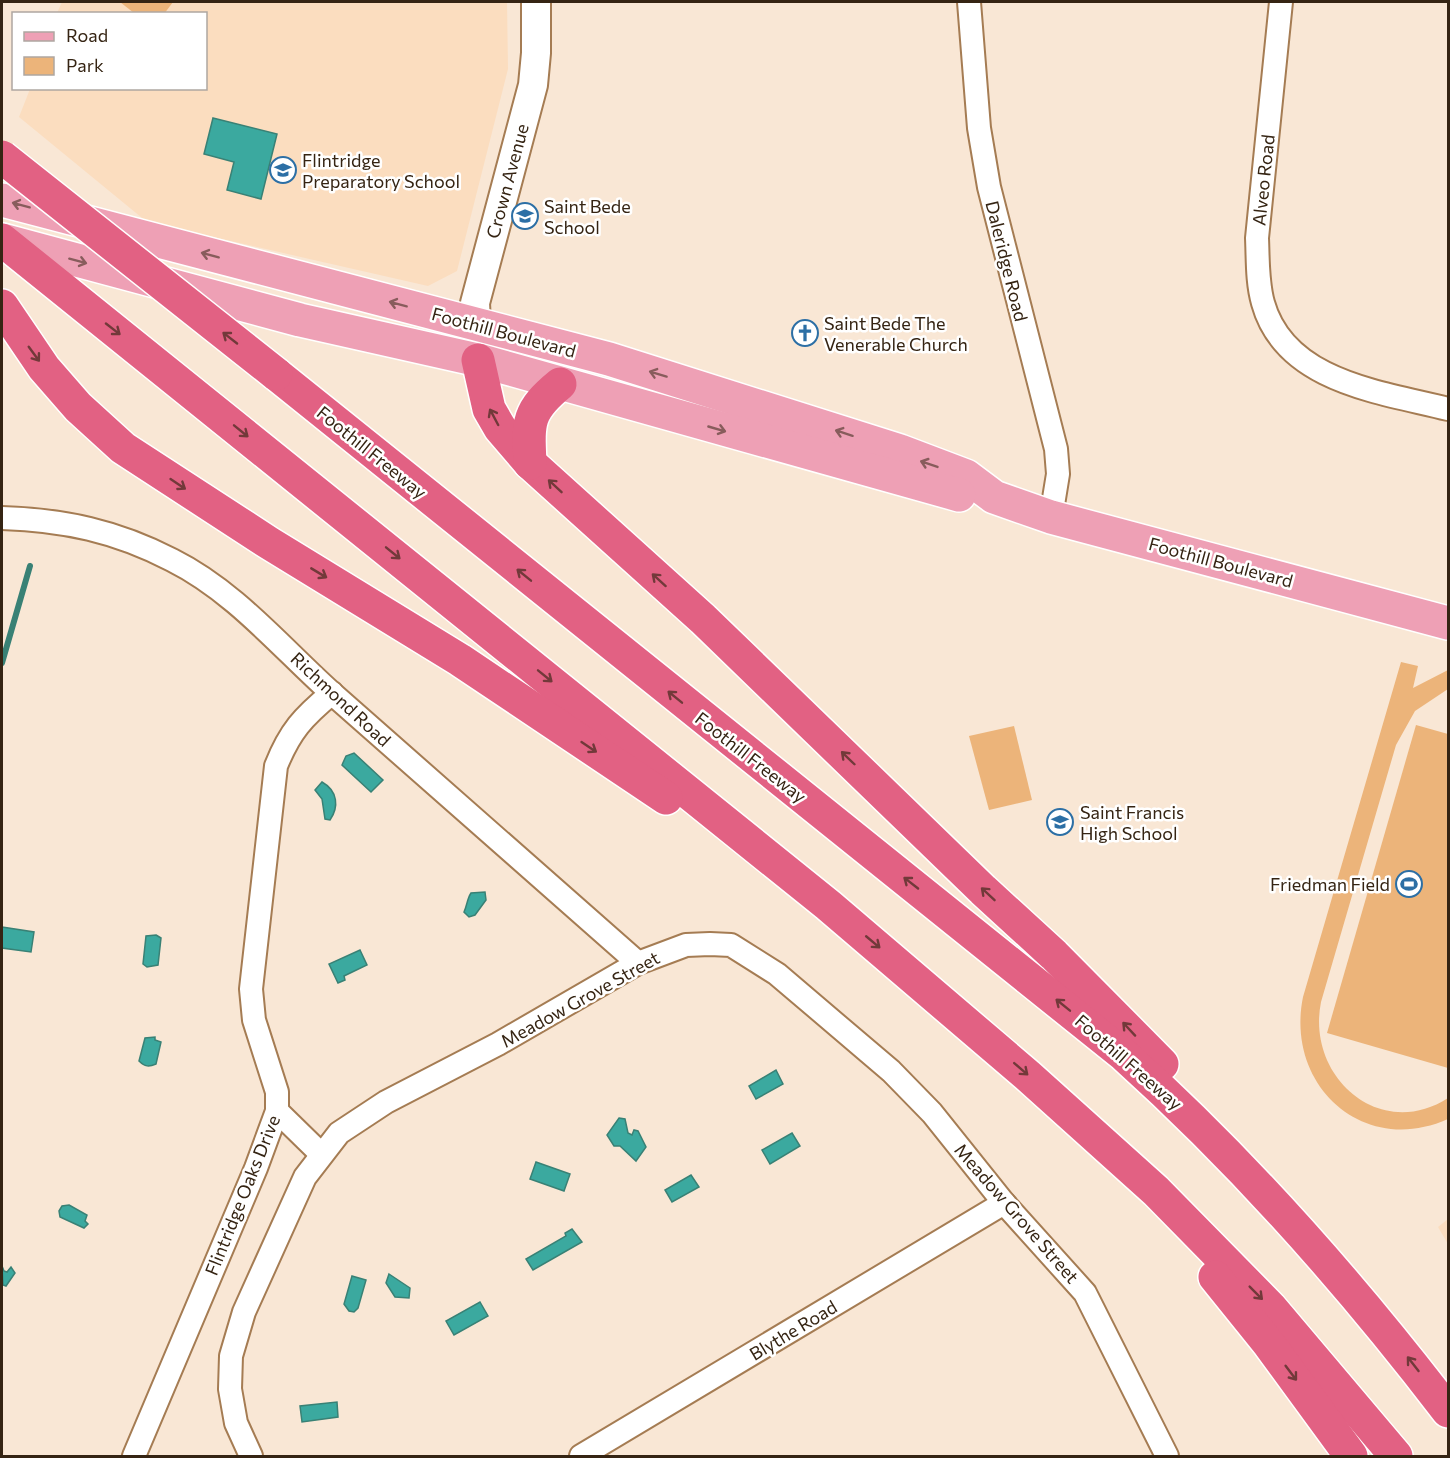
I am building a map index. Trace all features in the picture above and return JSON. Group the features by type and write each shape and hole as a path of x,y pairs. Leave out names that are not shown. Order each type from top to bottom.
{"highway":[{"name":"Foothill Freeway","path":"2,157 1124,1055 1194,1118 1275,1202 1398,1346 1449,1411"},
{"path":"2,240 828,905 1027,1075 1156,1191 1270,1307 1396,1456"},
{"path":"2,306 18,333 64,392 123,447 240,524 460,660 828,905"},
{"path":"478,360 489,409 500,428 530,463 703,619 1120,1019 1172,1074 1275,1202"},
{"path":"530,463 529,431 532,417 540,400 560,384"},
{"path":"1156,1191 1222,1288 1269,1344 1351,1456"}],"main road":[{"name":"Foothill Boulevard","path":"2,200 609,359 900,451 966,476 994,496 1052,517 1449,623"},
{"name":"Foothill Boulevard","path":"2,240 300,320 478,360 891,478 961,496 994,496"}],"street":[{"name":"Crown Avenue","path":"478,360 475,303 533,85 536,53 536,2"},
{"name":"Daleridge Road","path":"969,2 979,128 988,187 1056,449 1058,474 1052,517"},
{"name":"Alveo Road","path":"1281,2 1257,238 1258,276 1263,303 1270,321 1290,350 1311,366 1338,379 1449,409"},
{"name":"Richmond Road","path":"2,518 52,520 89,527 173,560 215,588 260,624 332,693 638,963"},
{"name":"Flintridge Oaks Drive","path":"134,1456 256,1168 277,1111 277,1092 256,1029 251,989 276,766 286,740 300,720 332,693"},
{"name":"Meadow Grove Street","path":"251,1456 236,1423 230,1389 231,1356 249,1302 305,1177 321,1154 339,1133 386,1102 498,1044 638,963 686,945 732,945 751,957 833,1019 891,1071 932,1113 1005,1203 1086,1293 1167,1456"},
{"path":"277,1111 321,1154"},
{"name":"Blythe Road","path":"581,1456 1005,1203"}],"shaded area":[{"name":"Flintridge Preparatory School","path":"62,2 507,2 508,69 457,271 428,286 147,222 19,117 30,90 207,90 207,12 57,12"},
{"path":"1448,1219 1448,1244 1438,1227"}],"green space":[{"path":"120,2 173,2 166,12 133,12"},
{"path":"1401,662 1418,666 1413,688 1448,670 1448,689 1415,711 1396,745 1321,1002 1319,1029 1325,1055 1337,1077 1353,1095 1374,1107 1397,1112 1422,1110 1448,1098 1448,1119 1417,1128 1387,1128 1360,1120 1337,1105 1319,1084 1306,1059 1301,1029 1303,997"},
{"name":"Friedman Field","path":"1416,725 1448,734 1448,1068 1327,1033"},
{"path":"1014,726 1032,800 989,810 969,736"}],"water":[{"path":"213,118 277,134 261,199 227,190 234,162 204,154"},
{"path":"354,753 383,780 371,792 342,765 346,756"},
{"path":"322,782 334,795 336,805 330,820 325,819 322,799 315,790"},
{"path":"485,892 486,900 475,915 469,917 464,912 471,893"},
{"path":"2,927 34,932 31,952 2,948"},
{"path":"156,935 161,938 158,965 147,967 143,964 146,936"},
{"path":"360,950 367,965 344,976 345,980 338,983 329,964"},
{"path":"155,1037 155,1040 161,1042 156,1064 145,1065 139,1061 145,1038"},
{"path":"776,1070 783,1084 756,1099 749,1086"},
{"path":"619,1118 625,1119 628,1133 632,1135 634,1130 638,1131 646,1147 636,1161 620,1146 614,1146 607,1135"},
{"path":"792,1133 800,1146 770,1164 762,1150"},
{"path":"536,1162 570,1174 564,1191 530,1179"},
{"path":"691,1175 699,1187 672,1202 665,1190"},
{"path":"69,1205 87,1215 85,1221 88,1224 84,1228 60,1217 59,1211 62,1206"},
{"path":"572,1229 582,1242 533,1270 526,1259 566,1236 565,1233"},
{"path":"2,1266 4,1271 7,1272 11,1267 15,1273 6,1286 3,1285"},
{"path":"389,1274 410,1288 409,1298 395,1297 386,1283"},
{"path":"352,1276 366,1280 358,1308 354,1312 349,1311 344,1304"},
{"path":"480,1302 488,1316 454,1335 446,1321"},
{"path":"337,1402 338,1417 302,1422 300,1406"}],"waterway":[{"path":"2,663 30,566"}],"place":[{"name":"Flintridge Preparatory School","path":"283,170"},
{"name":"Saint Bede School","path":"525,216"},
{"name":"Saint Bede The Venerable Church","path":"805,333"},
{"name":"Saint Francis High School","path":"1060,822"},
{"name":"Friedman Field","path":"1409,884"}]}
